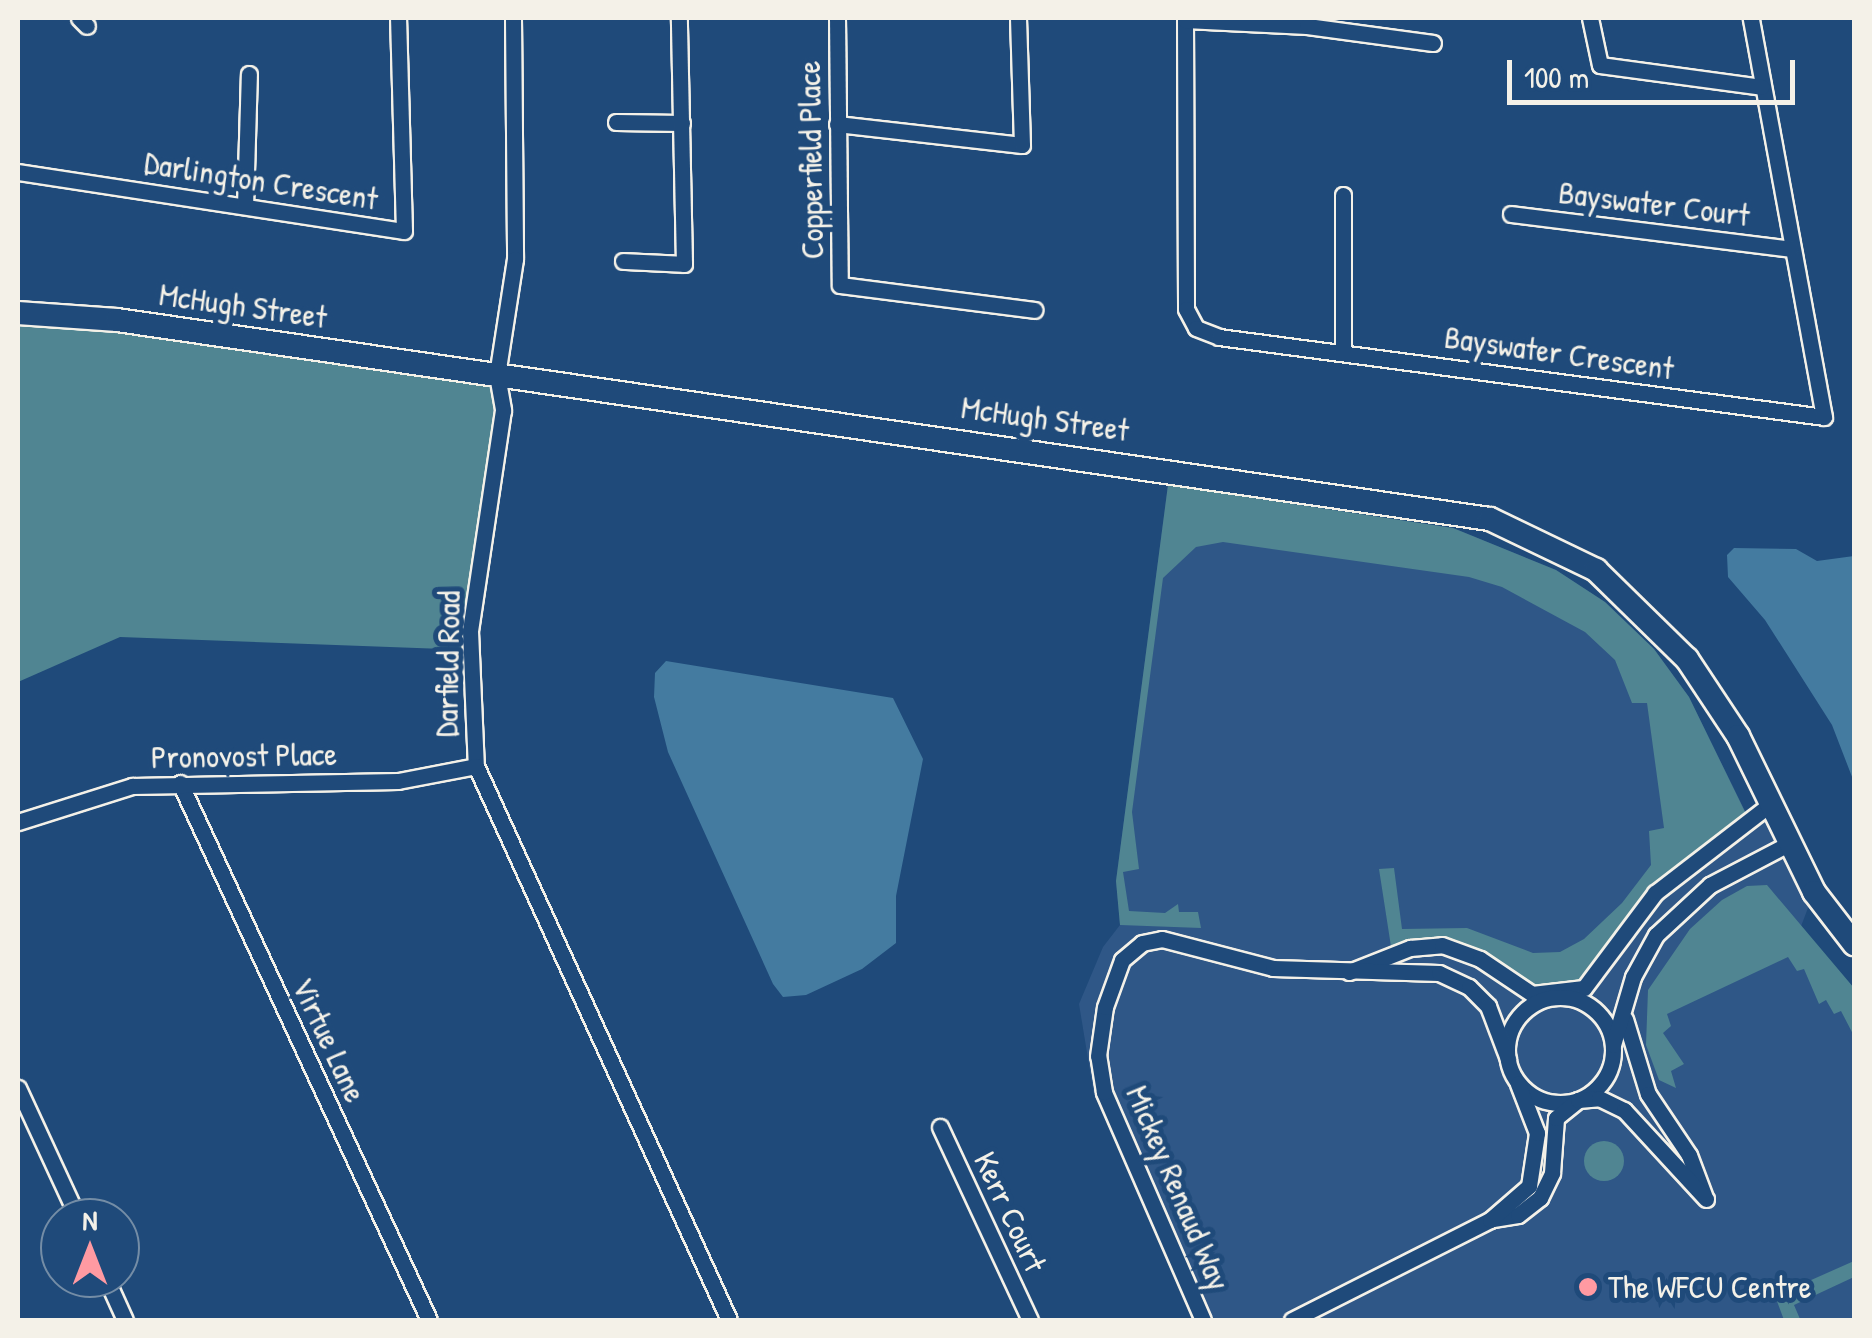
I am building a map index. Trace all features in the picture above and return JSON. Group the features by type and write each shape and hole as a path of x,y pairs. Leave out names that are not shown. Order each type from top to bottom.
{"main road":[{"name":"McHugh Street","path":"18,314 117,320 1490,518 1596,570 1645,612 1687,659 1738,736 1768,806 1831,919 1854,944"}],"street":[{"name":"Darlington Crescent","path":"18,172 404,231 398,18"},
{"name":"Darfield Road","path":"513,18 515,259 498,375 504,410 470,631 476,766 729,1320"},
{"path":"622,260 684,264 679,18"},
{"name":"Copperfield Place","path":"837,18 840,285 1034,310"},
{"path":"837,124 1022,145 1018,18"},
{"path":"1590,18 1600,65 1762,87"},
{"name":"Bayswater Crescent","path":"1185,19 1186,309 1196,328 1219,337 1824,417 1751,18"},
{"path":"1185,19 1307,26 1433,44"},
{"path":"245,206 249,74"},
{"path":"616,122 682,123"},
{"path":"1342,351 1343,195"},
{"name":"Bayswater Court","path":"1510,214 1791,249"},
{"name":"Pronovost Place","path":"18,822 132,786 398,780 476,766"},
{"name":"Virtue Lane","path":"180,784 429,1320"},
{"path":"1292,1320 1490,1220 1529,1186 1537,1163 1533,1111 1508,1059 1518,1016 1536,1001 1584,988 1654,893 1768,806"},
{"path":"1490,1220 1518,1215 1540,1198 1552,1173 1556,1118 1598,1088 1625,1018 1634,977 1656,935 1710,885 1788,844"},
{"name":"Mickey Renaud Way","path":"1203,1320 1104,1092 1098,1056 1105,1007 1122,960 1142,943 1162,939 1235,963 1350,972 1439,973 1468,987 1502,1030 1508,1059"},
{"name":"Mickey Renaud Way","path":"1350,972 1381,956 1442,945 1480,959 1532,994 1562,994"},
{"path":"1562,994 1587,1002 1613,1045"},
{"path":"1518,1084 1556,1104 1598,1098 1624,1110 1706,1199 1689,1155 1648,1094 1625,1018"},
{"path":"18,1088 69,1198"},
{"name":"Kerr Court","path":"940,1127 1030,1320"}],"shaded area":[{"path":"1168,485 1453,528 1556,570 1605,602 1654,649 1689,697 1749,819 1768,806 1814,892 1800,929 1854,988 1854,1320 1198,1320 1094,1095 1079,1004 1103,947 1120,925 1116,881"},
{"path":"1734,548 1796,549 1817,561 1854,556 1854,782 1832,725 1765,620 1728,577 1727,555"},
{"path":"666,661 893,698 923,759 896,896 896,943 862,969 806,995 783,997 773,984 668,752 654,697 655,673"}],"green space":[{"path":"18,314 497,375 471,650 120,637 18,682"},
{"path":"1168,485 1453,528 1556,570 1605,602 1654,649 1689,697 1749,820 1655,893 1584,988 1532,994 1442,945 1392,953 1379,869 1394,868 1402,929 1467,928 1533,953 1560,952 1584,939 1622,903 1651,865 1649,831 1664,828 1647,703 1632,703 1615,660 1585,632 1502,587 1469,577 1223,542 1196,547 1163,578 1132,812 1139,869 1123,872 1129,911 1165,913 1178,904 1179,912 1198,912 1201,928 1120,925 1116,881"},
{"path":"1767,885 1854,988 1854,1036 1841,1011 1834,1014 1826,1000 1819,1004 1804,969 1797,971 1788,957 1667,1014 1671,1026 1663,1033 1684,1064 1671,1071 1676,1088 1659,1080 1646,1045 1648,990 1690,929 1722,900 1747,886"},
{"path":"1604,1141 1618,1147 1624,1161 1618,1175 1604,1181 1590,1175 1584,1161 1590,1147"},
{"path":"1854,1261 1854,1277 1794,1305 1800,1319 1784,1320 1775,1296"}],"place":[{"name":"The WFCU Centre","path":"1588,1287"}]}
